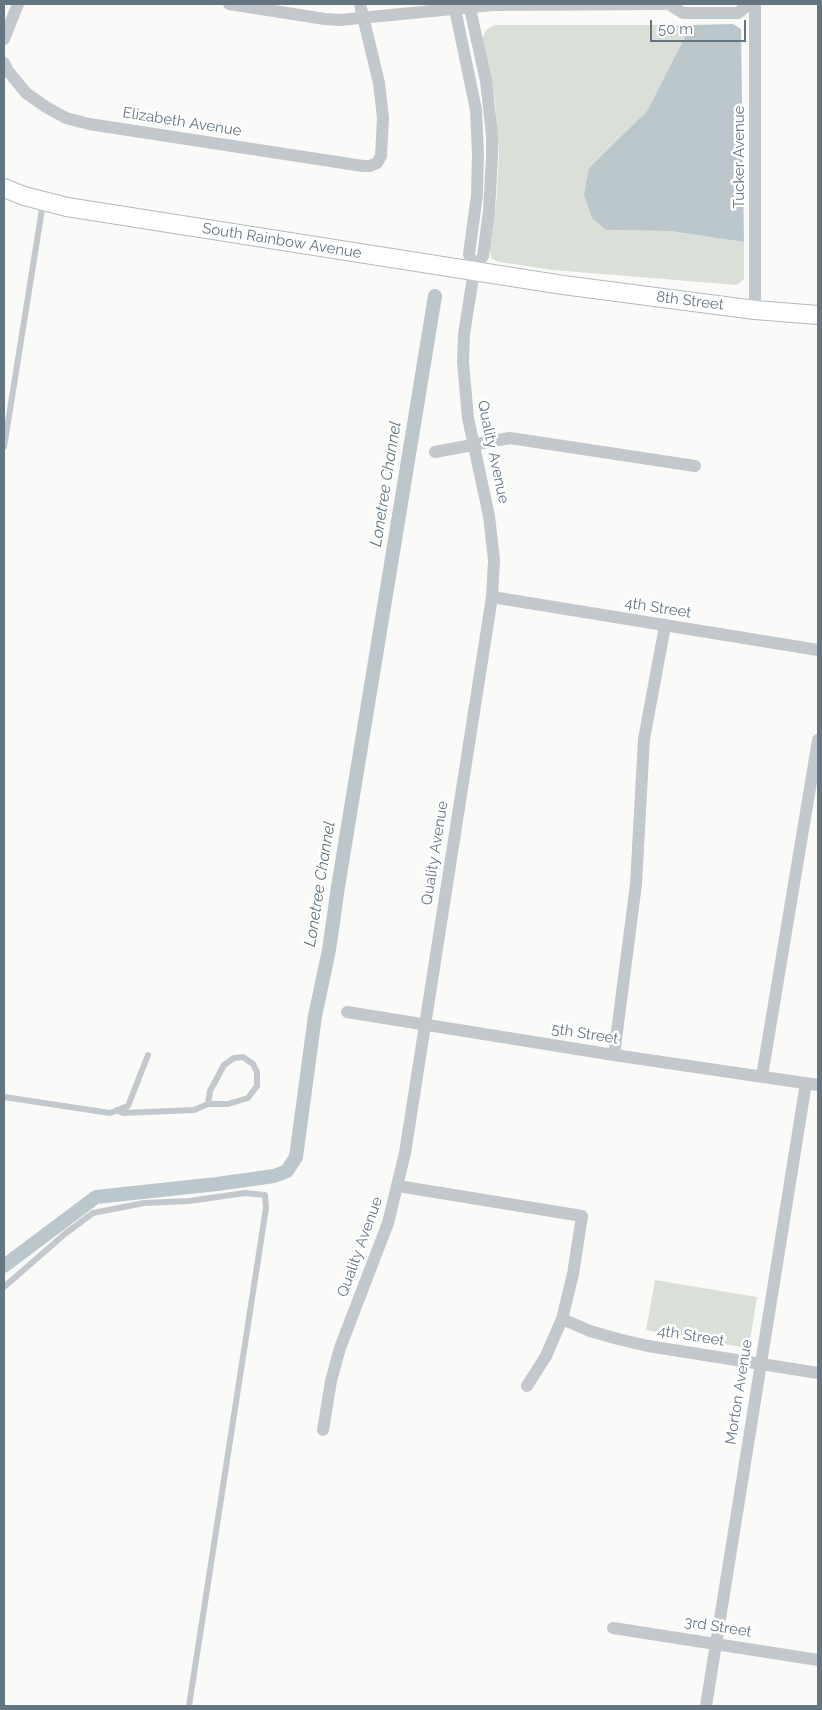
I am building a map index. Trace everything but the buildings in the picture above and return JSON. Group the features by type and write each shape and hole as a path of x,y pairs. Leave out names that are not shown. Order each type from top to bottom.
{"street":[{"path":"4,39 18,4"},
{"path":"229,4 340,20 469,5 664,4"},
{"path":"360,4 364,18"},
{"path":"669,4 683,13 738,13 749,4"},
{"name":"Tucker Avenue","path":"755,4 755,310"},
{"name":"Quality Avenue","path":"323,1430 331,1381 340,1348 388,1223 405,1154 492,597 494,560 489,516 468,418 463,362 464,334 474,271 483,256 488,220 492,135 486,81 469,5"},
{"name":"Quality Avenue","path":"455,6 473,91 478,130 477,195 469,254 474,271"},
{"name":"Elizabeth Avenue","path":"4,63 8,71 26,93 66,118 90,124 370,166 377,163 381,156 383,118 380,92 364,18"},
{"name":"South Rainbow Avenue","path":"4,188 43,202 67,207 563,285"},
{"name":"8th Street","path":"563,285 755,310 818,315"},
{"path":"435,452 510,438 696,466"},
{"name":"4th Street","path":"492,597 818,650"},
{"path":"614,1055 636,884 644,738 664,626"},
{"path":"762,1076 818,740"},
{"name":"5th Street","path":"348,1012 614,1055 812,1084"},
{"name":"Morton Avenue","path":"706,1706 760,1363 812,1084"},
{"path":"398,1186 582,1216 574,1274 562,1319 546,1356 528,1386"},
{"name":"4th Street","path":"562,1319 590,1331 648,1346 818,1373"},
{"name":"3rd Street","path":"613,1628 818,1660"}],"lane":[{"path":"4,447 43,202"},
{"path":"4,1097 110,1113 128,1106 148,1055"},
{"path":"117,1110 123,1113 194,1110 208,1104 228,1104 248,1098 257,1086 257,1072 253,1064 243,1057 234,1058 224,1065 210,1091 208,1104"},
{"path":"4,1287 66,1233 93,1213 144,1203 189,1201 245,1193 265,1195 266,1208 189,1706"}],"shaded area":[{"path":"733,24 741,29 744,242 670,231 606,230 592,218 584,195 589,168 647,111 691,25"},
{"path":"495,25 691,25 647,111 589,168 606,230 670,231 744,242 744,279 737,285 553,270 499,262 492,259 489,250 496,206 499,155 495,101 482,39 486,30"},
{"path":"655,1280 757,1297 750,1340 742,1347 646,1330"}],"waterway":[{"name":"Lonetree Channel","path":"4,1266 96,1197 274,1176 287,1171 296,1157 315,1016 329,950 435,296"}]}
